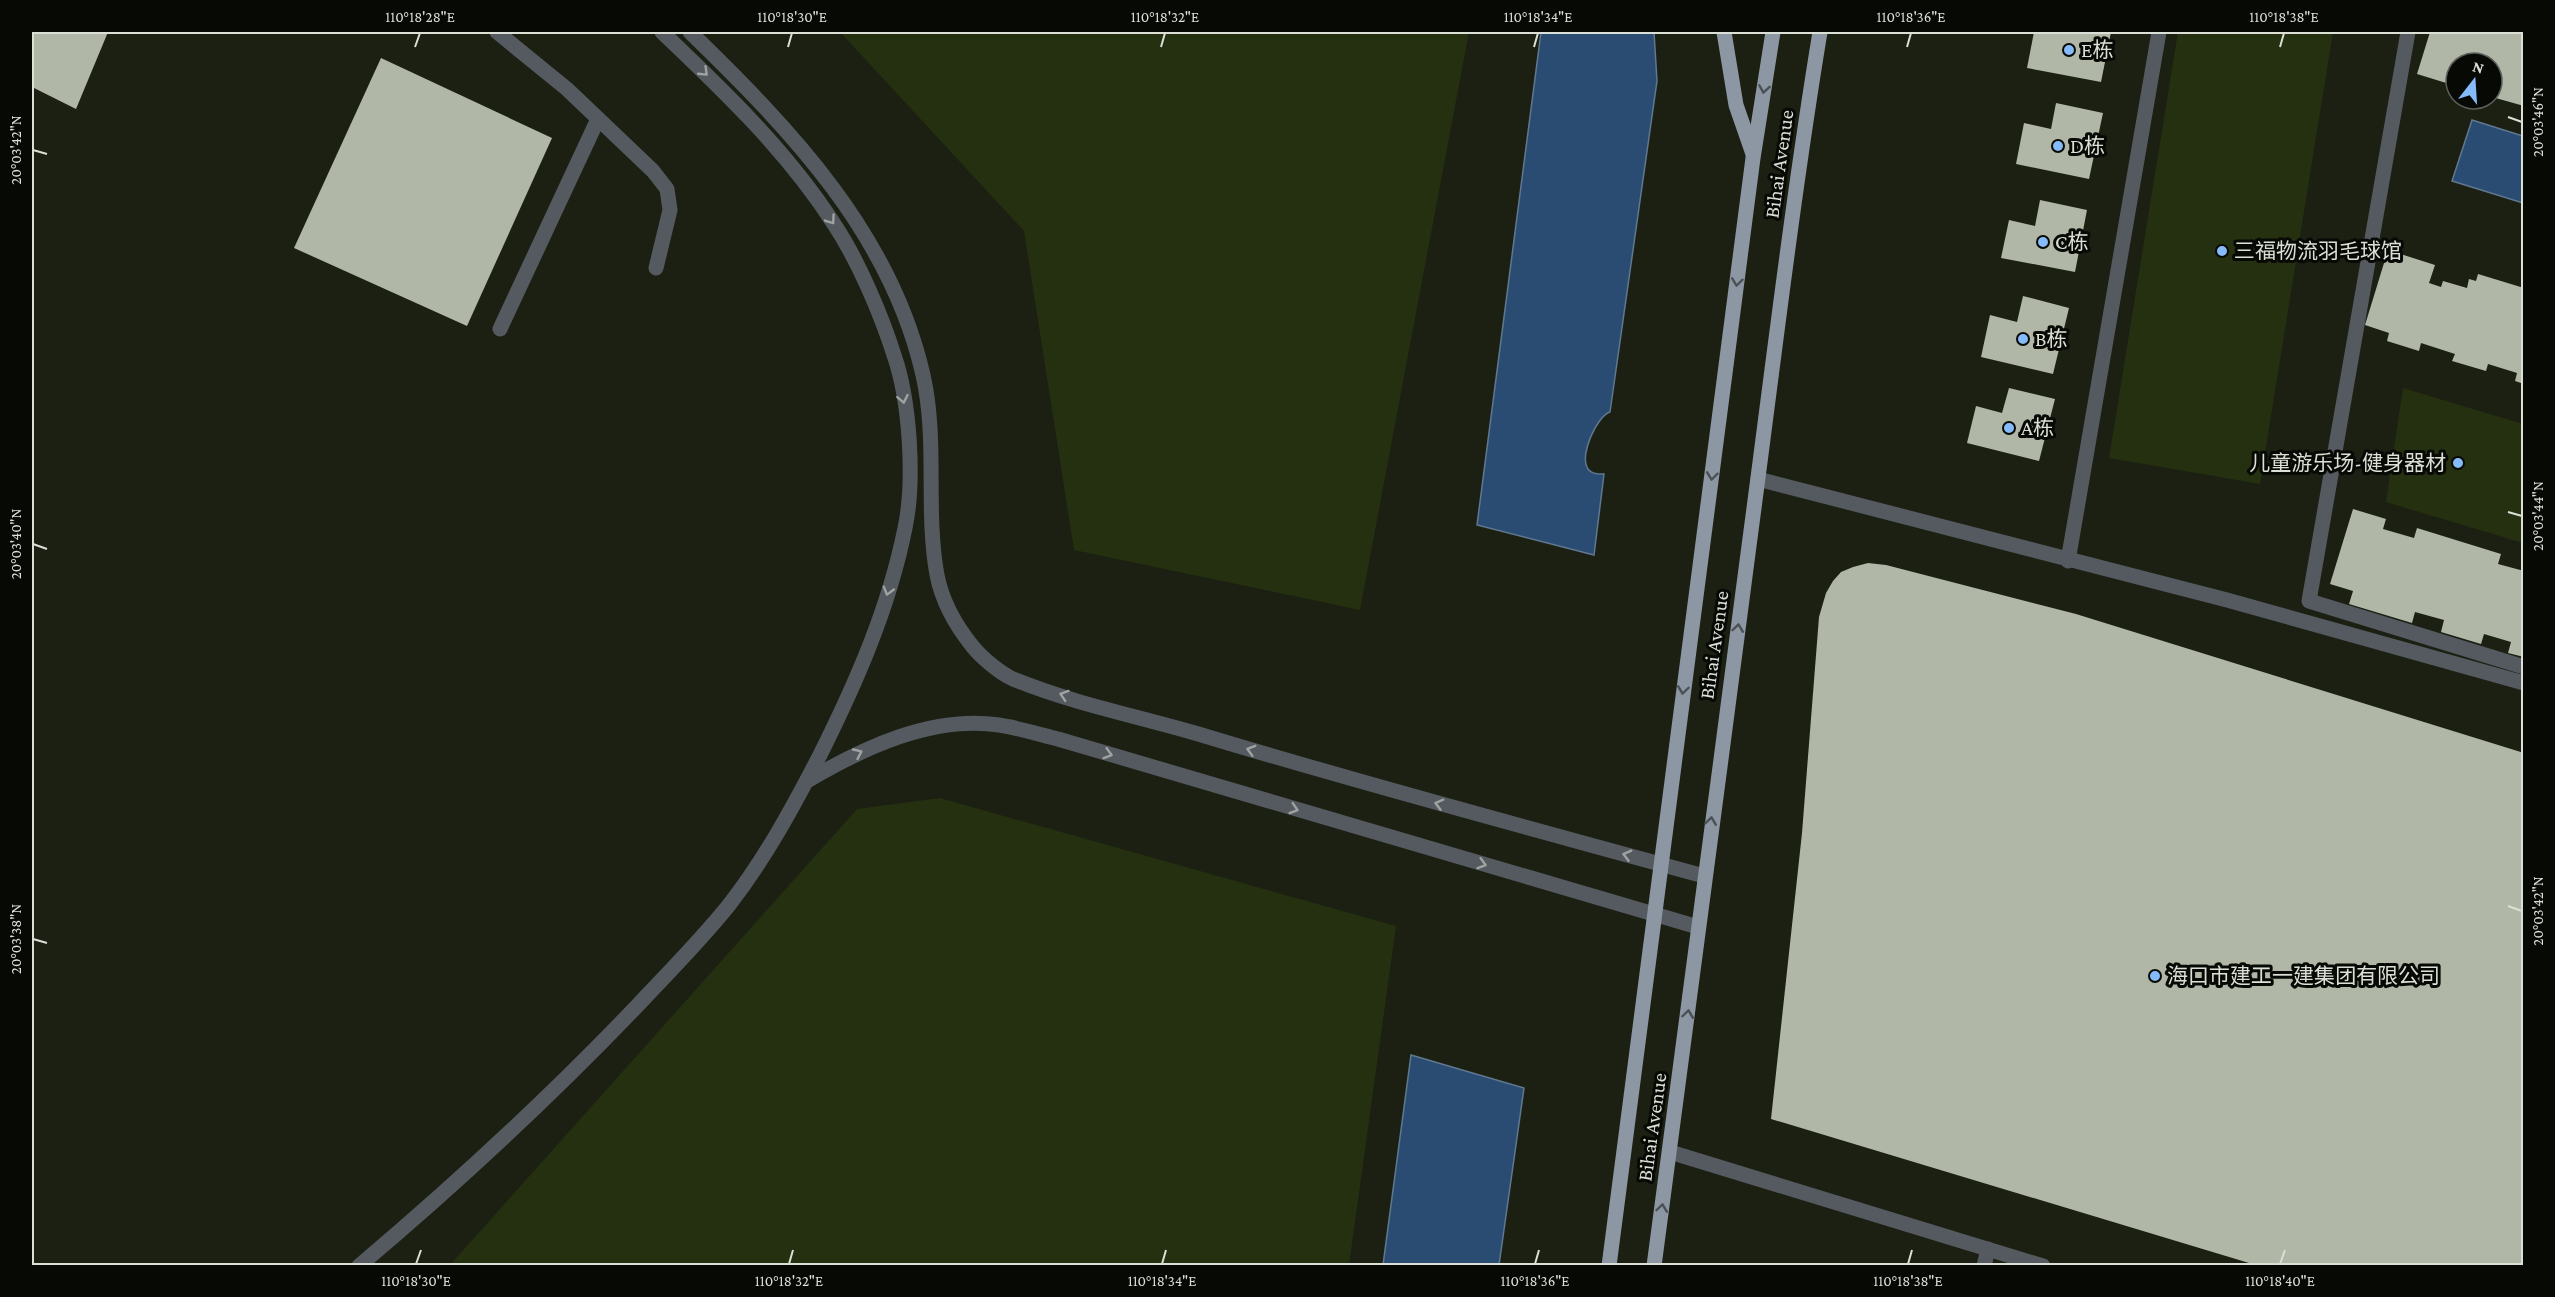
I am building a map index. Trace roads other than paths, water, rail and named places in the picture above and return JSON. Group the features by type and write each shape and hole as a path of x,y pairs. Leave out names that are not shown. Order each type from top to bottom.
{"main road":[{"path":"1724,32 1736,105 1753,156"},
{"name":"Bihai Avenue","path":"1609,1266 1753,156 1773,32"},
{"name":"Bihai Avenue","path":"1654,1266 1797,182 1820,32"}],"street":[{"path":"497,32 567,89 653,171 667,189 670,210 656,268"},
{"path":"359,1266 532,1113 671,970 729,905 770,845 807,781 851,692 880,621 906,525 910,480 907,421 895,357 861,273 836,225 795,170 738,106 662,32"},
{"path":"690,32 752,92 809,156 849,210 884,265 908,320 924,378 931,441 937,575 957,625 976,651 1009,678 1094,705 1394,792 1704,876"},
{"path":"2068,561 2159,32"},
{"path":"2408,32 2308,601 2523,667"},
{"path":"500,329 598,118"},
{"path":"1758,479 2068,561 2227,600 2523,683"},
{"path":"807,781 871,747 911,734 965,724 999,725 1058,739 1698,927"},
{"path":"1670,1152 2043,1266"},
{"path":"1984,1266 1988,1249"}],"water":[{"path":"1541,32 1654,32 1657,81 1610,412 1600,420 1595,428 1585,461 1590,471 1604,474 1594,555 1477,525"},
{"path":"2472,120 2523,136 2523,203 2452,181"},
{"path":"1411,1055 1524,1088 1499,1265 1383,1265"}],"place":[{"name":"E栋","path":"2069,50"},
{"name":"D栋","path":"2058,146"},
{"name":"C栋","path":"2043,242"},
{"name":"三福物流羽毛球馆","path":"2222,251"},
{"name":"B栋","path":"2023,339"},
{"name":"A栋","path":"2009,428"},
{"name":"儿童游乐场-健身器材","path":"2458,463"},
{"name":"海口市建工一建集团有限公司","path":"2155,976"}]}
